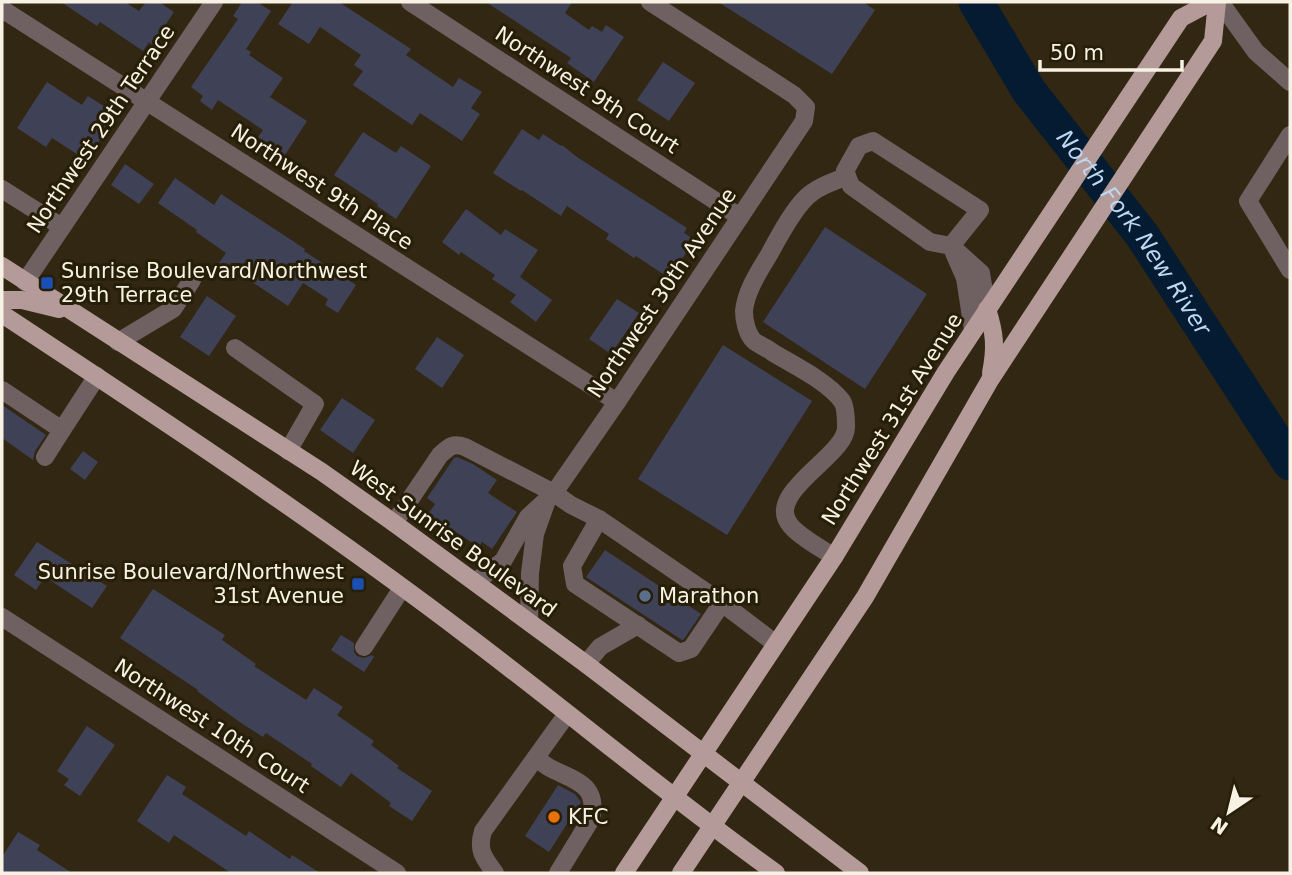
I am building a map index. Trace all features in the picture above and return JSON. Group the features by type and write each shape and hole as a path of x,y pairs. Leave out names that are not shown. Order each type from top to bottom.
{"main road":[{"name":"Northwest 31st Avenue","path":"624,873 834,557 946,372 1110,123 1181,18 1211,2"},
{"path":"681,873 865,597 990,380 1213,41 1218,2"},
{"name":"West Sunrise Boulevard","path":"2,266 322,472 586,664 860,873"},
{"path":"2,290 25,282"},
{"path":"2,300 22,300 76,314"},
{"path":"987,309 993,328 995,351 990,380"},
{"path":"2,314 296,510 468,636 776,873"}],"street":[{"name":"Northwest 29th Terrace","path":"25,282 214,2"},
{"name":"Northwest 9th Court","path":"410,2 740,216"},
{"name":"Northwest 30th Avenue","path":"475,582 503,561 528,517 551,496 617,402 804,121 806,107 794,95 650,2"},
{"path":"1218,2 1256,52 1290,82"},
{"name":"Northwest 9th Place","path":"2,9 617,402"},
{"path":"1288,258 1248,201 1290,135"},
{"path":"951,247 980,211 873,141 859,146 845,171 851,186 929,242 951,247 982,274 987,309"},
{"path":"834,557 797,532 785,516 793,490 842,440 846,431 844,403 825,384 753,340 746,327 744,313 758,273 789,219 811,192 847,176"},
{"path":"2,189 62,227"},
{"path":"951,247 965,278 973,330"},
{"path":"118,342 173,309 192,280"},
{"path":"235,348 315,404 288,451"},
{"path":"45,457 97,376"},
{"path":"2,390 62,430"},
{"path":"394,523 440,455 448,447 457,444 599,519 722,603 776,644"},
{"name":"Northwest 30th Avenue","path":"529,622 530,573 536,534 551,496"},
{"path":"599,519 572,565 575,584 679,653 691,649 722,603"},
{"path":"364,647 402,588"},
{"name":"Northwest 10th Court","path":"2,617 397,873"},
{"path":"586,664 600,647 638,625"},
{"path":"495,873 483,856 480,842 484,831 567,714"},
{"path":"536,758 549,768 586,787 592,797 591,819 558,873"}],"building":[{"path":"61,2 125,2 139,11 146,2 159,2 174,12 152,45 149,42 143,51 100,22 97,26"},
{"path":"242,2 257,2 271,11 246,49 251,52 249,55 283,78 270,97 307,121 285,155 258,137 263,130 218,100 212,110 200,101 203,96 191,87 238,19 233,16"},
{"path":"293,2 339,2 411,49 406,55 453,87 459,78 482,92 471,108 480,114 462,141 420,113 412,125 353,85 363,71 354,65 361,55 320,27 309,44 278,24"},
{"path":"486,2 572,2 565,13 589,30 592,26 602,32 606,25 624,37 594,82 567,63 571,58"},
{"path":"718,2 863,2 875,10 832,74"},
{"path":"663,62 695,83 669,121 637,100"},
{"path":"47,82 82,105 88,96 116,114 93,151 90,149 83,158 52,138 46,147 17,128"},
{"path":"522,129 539,140 543,134 562,145 687,228 684,233 695,240 669,278 606,239 609,234 567,206 561,216 493,173"},
{"path":"363,132 396,153 401,146 431,166 396,219 334,175"},
{"path":"125,164 154,184 139,204 111,185"},
{"path":"175,178 214,205 221,194 356,285 338,313 325,305 328,299 303,283 288,306 219,263 226,253 158,203"},
{"path":"466,209 501,235 505,229 538,250 520,277 552,300 536,322 510,302 516,295 492,279 495,275 442,242"},
{"path":"825,227 927,294 865,389 763,322"},
{"path":"207,296 236,316 209,356 180,337"},
{"path":"617,299 639,313 611,354 589,339"},
{"path":"437,337 464,355 442,388 415,369"},
{"path":"723,345 812,401 727,535 638,479"},
{"path":"342,398 375,420 353,453 320,430"},
{"path":"2,405 46,435 35,451 33,460 2,438"},
{"path":"83,451 98,462 85,480 70,469"},
{"path":"457,457 497,480 488,493 517,512 492,549 482,542 479,547 428,514 435,504 427,498"},
{"path":"37,542 107,586 92,608 45,577 36,590 14,575"},
{"name":"Marathon","path":"605,550 701,614 684,639 586,577"},
{"path":"153,589 225,635 222,640 256,664 254,666 306,700 314,688 343,707 337,715 374,741 371,745 399,766 397,768 432,791 412,821 389,806 391,803 351,773 341,787 311,766 312,764 266,733 263,737 241,723 198,690 120,638"},
{"path":"341,635 354,643 357,656 374,657 364,672 331,650"},
{"path":"87,726 115,745 80,796 64,785 69,779 57,771"},
{"path":"167,775 186,787 182,794 246,836 249,831 290,859 292,855 320,873 231,873 174,835 169,843 137,821"},
{"name":"KFC","path":"558,785 575,794 581,802 549,852 525,836"},
{"path":"18,832 40,845 37,850 72,873 2,873 2,857"}],"waterway":[{"name":"North Fork New River","path":"976,2 1029,91 1142,235 1290,463"}],"place":[{"name":"Sunrise Boulevard/Northwest 29th Terrace","path":"47,283"},
{"name":"Sunrise Boulevard/Northwest 31st Avenue","path":"358,584"},
{"name":"Marathon","path":"645,596"},
{"name":"KFC","path":"554,817"}]}
